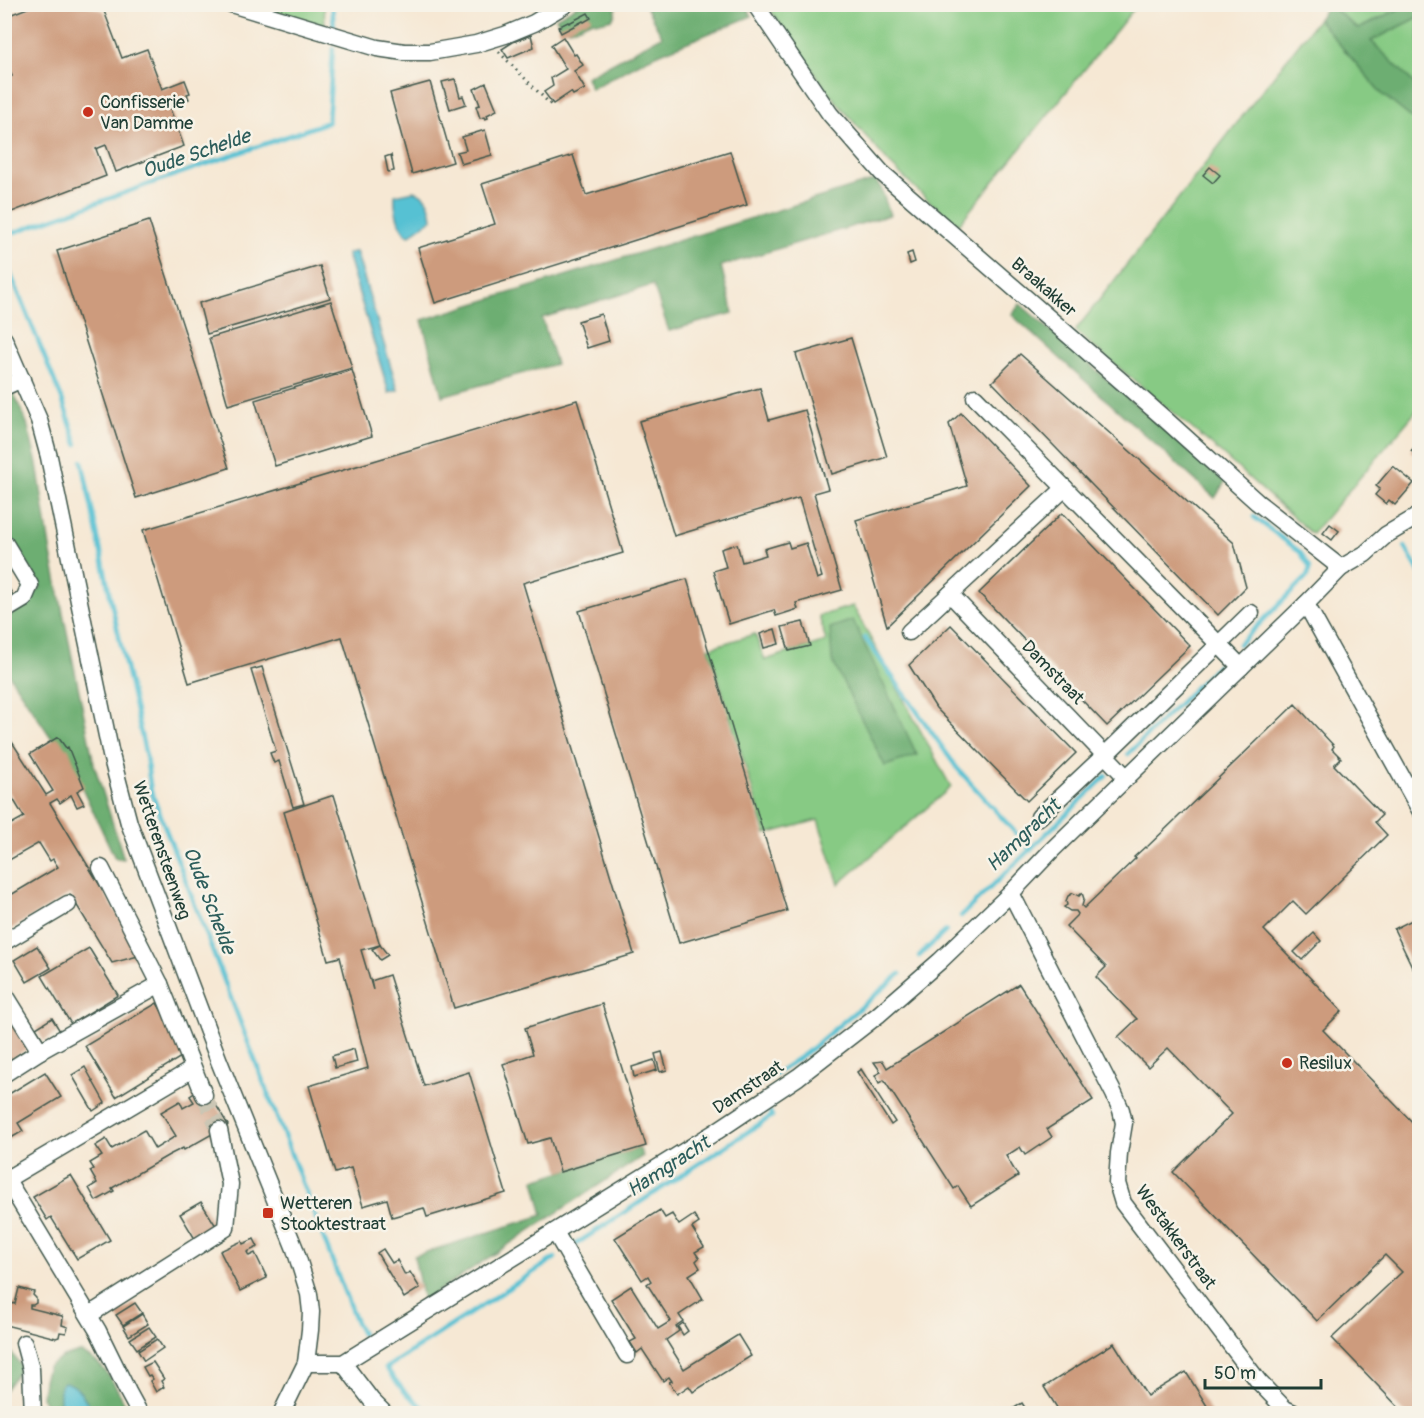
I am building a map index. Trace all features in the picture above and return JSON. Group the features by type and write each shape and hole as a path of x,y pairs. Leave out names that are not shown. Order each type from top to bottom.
{"street":[{"path":"231,4 377,48 404,52 430,52 476,44 534,23 566,4"},
{"name":"Braakakker","path":"755,4 830,114 882,173 1257,502 1341,568"},
{"name":"Wetterensteenweg","path":"4,339 39,420 49,456 111,755 129,823 303,1273 309,1294 311,1312 306,1363 281,1413"},
{"path":"4,387 22,379"},
{"path":"975,397 1241,667"},
{"path":"909,632 1065,488"},
{"name":"Damstraat","path":"343,1364 717,1131 798,1077 878,1015 940,961 1011,893 1053,849 1341,568 1365,554 1386,535 1419,515"},
{"path":"4,542 30,585 24,599 4,611"},
{"name":"Damstraat","path":"950,594 1127,778"},
{"path":"1306,604 1419,810"},
{"path":"1039,817 1251,613"},
{"path":"101,868 159,984 204,1095"},
{"name":"Westakkerstraat","path":"1011,893 1121,1110 1124,1123 1117,1183 1124,1203 1259,1382 1285,1409 1296,1413"},
{"path":"4,942 68,904"},
{"path":"4,1074 40,1051 159,984"},
{"path":"4,993 40,1051"},
{"path":"140,1413 98,1331 6,1177 193,1069"},
{"path":"88,1315 226,1228 230,1184 219,1130"},
{"path":"555,1232 627,1355"},
{"path":"24,1343 31,1370 33,1413"},
{"path":"306,1363 343,1364 372,1401 385,1413"}],"path":[{"path":"488,40 550,105"}],"green space":[{"path":"251,5 324,5 325,26"},
{"path":"578,5 616,5 615,14 612,19 600,22 590,21 575,28 563,30 556,18"},
{"path":"645,5 745,5 752,16 651,57 591,89 586,77 662,36"},
{"path":"767,5 1137,5 959,224 930,202 889,163 828,92"},
{"path":"1328,5 1358,29 1407,5 1419,5 1419,17 1371,41 1419,88 1419,124 1383,95 1318,19"},
{"path":"1330,5 1407,5 1358,29"},
{"path":"1419,17 1419,88 1371,41"},
{"path":"1318,19 1383,95 1419,124 1419,408 1312,534 1213,446 1075,331"},
{"path":"875,180 881,188 890,215 721,266 733,313 669,331 653,285 542,318 556,364 442,396 422,320"},
{"path":"1020,304 1225,482 1215,498 1012,315"},
{"path":"4,378 27,423 37,464 51,554 94,764 124,859 115,858 75,773 5,669 5,620 41,587 5,528"},
{"path":"853,606 951,787 839,884 818,820 766,834 709,648 755,634 765,660 826,641 819,616"},
{"path":"853,620 917,755 885,766 832,660 830,628"},
{"path":"639,1148 643,1156 423,1301 414,1256 543,1215 534,1180"},
{"path":"4,1343 22,1367 5,1390 4,1390"},
{"path":"80,1352 105,1370 130,1413 93,1413 78,1390 64,1382 60,1401 64,1413 49,1411 42,1397 48,1367 63,1357"}],"water":[{"path":"414,191 428,202 432,219 410,235 406,234 398,220 395,195"},
{"path":"356,251 398,390 389,393 347,254"},
{"path":"64,1382 78,1390 93,1413 64,1413 60,1401 60,1386"}],"building":[{"name":"Confisserie Van Damme","path":"38,4 82,4 104,11 122,58 147,49 162,89 185,80 190,93 187,94 189,99 169,106 184,146 116,172 106,145 96,149 106,176 4,215 4,79 12,76 4,56 4,17"},
{"path":"588,13 591,18 561,33 558,27"},
{"path":"531,35 534,47 508,58 502,49"},
{"path":"563,37 583,65 574,71 585,89 573,95 571,92 553,104 544,92 553,86 551,78 566,69 551,45"},
{"path":"455,79 460,97 463,96 466,104 450,109 442,82"},
{"path":"430,82 453,162 412,174 390,93"},
{"path":"486,83 497,110 487,115 488,118 485,119 480,118 476,106 480,105 474,89"},
{"path":"485,130 492,155 461,164 457,152 466,150 462,137"},
{"path":"730,151 747,205 435,303 418,248 495,224 482,184 573,155 586,195"},
{"path":"391,155 394,171 388,172 385,157"},
{"path":"1210,167 1220,175 1213,183 1203,175"},
{"path":"149,221 229,468 136,498 57,251"},
{"path":"912,252 915,262 910,264 907,254"},
{"path":"320,266 330,298 207,334 199,303"},
{"path":"331,301 352,368 228,405 209,338"},
{"path":"601,314 609,341 587,348 578,321"},
{"path":"851,338 887,457 832,474 796,354"},
{"path":"1020,354 1234,543 1246,587 1218,615 992,382"},
{"path":"352,370 372,436 275,466 255,400"},
{"path":"760,388 769,420 805,410 828,489 814,493 842,590 796,603 798,609 776,616 774,610 729,624 713,571 726,567 721,549 737,544 742,562 766,555 764,549 788,542 790,548 806,543 817,579 822,577 799,498 674,536 639,421"},
{"path":"577,400 623,553 523,583 634,954 454,1008 342,637 189,683 143,530"},
{"path":"961,413 1031,486 887,626 856,520 967,486 949,424"},
{"path":"1420,440 1420,456 1411,451"},
{"path":"1393,466 1414,483 1395,505 1389,500 1386,504 1375,495 1380,489 1376,486"},
{"path":"1062,513 1190,646 1107,726 979,593"},
{"path":"1330,524 1339,531 1332,540 1323,533"},
{"path":"687,579 787,911 679,943 579,611"},
{"path":"4,581 15,598 4,604"},
{"path":"803,622 810,646 789,651 782,627"},
{"path":"951,625 1076,753 1027,801 936,708 909,665"},
{"path":"775,629 779,644 764,648 760,634"},
{"path":"262,667 304,804 293,807 279,761 274,763 270,753 276,751 251,670"},
{"name":"Resilux","path":"1295,704 1334,746 1332,749 1341,758 1334,765 1382,815 1375,822 1387,835 1306,914 1293,901 1264,930 1342,1011 1323,1030 1420,1130 1420,1223 1417,1225 1420,1228 1420,1414 1405,1414 1332,1338 1402,1272 1385,1255 1317,1321 1173,1172 1232,1114 1168,1048 1148,1067 1118,1037 1137,1019 1096,977 1106,967 1066,926 1078,914 1064,907 1067,905 1068,896 1073,893 1079,896 1082,893 1084,908 1136,858 1134,857"},
{"path":"58,737 66,748 68,747 84,787 77,791 84,804 77,807 71,795 60,803 57,799 50,803 142,955 112,963 70,894 4,933 4,899 58,867 53,859 50,861 39,843 4,863 4,828 24,817 4,784 4,769 7,768 4,763 7,761 4,757 4,746 12,742 46,795 53,791 30,754"},
{"path":"334,795 380,945 361,950 373,990 371,981 389,975 424,1086 469,1072 506,1193 427,1217 424,1208 392,1217 387,1199 363,1206 351,1168 335,1173 309,1086 368,1068 340,957 328,960 284,812"},
{"path":"1414,919 1420,930 1420,983 1394,929"},
{"path":"1314,933 1321,941 1302,960 1294,952"},
{"path":"380,945 388,955 380,960 372,949"},
{"path":"37,946 51,968 27,982 14,960"},
{"path":"89,948 118,995 71,1024 42,976"},
{"path":"1019,984 1093,1100 1047,1129 1052,1137 1025,1155 1020,1147 1006,1156 1018,1176 971,1206 958,1186 954,1189 884,1080 879,1083 875,1075 881,1072 874,1062 883,1061 887,1068"},
{"path":"4,1003 30,1047 4,1064"},
{"path":"157,1003 186,1054 116,1097 85,1046"},
{"path":"602,1004 646,1146 560,1172 550,1138 528,1144 503,1064 533,1054 525,1028"},
{"path":"52,1018 60,1031 44,1041 36,1028"},
{"path":"354,1049 357,1062 335,1068 332,1056"},
{"path":"662,1052 667,1070 660,1072 655,1054"},
{"path":"654,1060 657,1070 634,1077 632,1067"},
{"path":"85,1067 105,1103 93,1111 72,1075"},
{"path":"861,1069 895,1122 891,1125 857,1072"},
{"path":"45,1072 61,1097 18,1123 23,1131 6,1141 4,1139 4,1097"},
{"path":"196,1092 209,1093 228,1125 184,1150 183,1148 169,1155 112,1188 114,1191 96,1201 89,1188 97,1183 90,1171 94,1169 90,1163 102,1156 95,1146 106,1139 112,1149 144,1130 155,1149 176,1136 161,1112 180,1101 183,1108 194,1102 190,1096"},
{"path":"71,1175 110,1240 77,1259 51,1217 47,1220 33,1197"},
{"path":"201,1202 216,1226 195,1239 180,1214"},
{"path":"660,1210 665,1218 672,1214 679,1225 694,1215 699,1223 692,1228 704,1247 695,1252 699,1258 696,1261 700,1268 689,1275 703,1299 679,1315 683,1321 676,1326 679,1331 666,1340 684,1369 738,1335 751,1356 693,1392 689,1386 677,1394 669,1382 672,1381 669,1377 663,1381 642,1349 637,1353 630,1342 636,1339 611,1299 631,1286 658,1329 671,1321 647,1284 651,1281 648,1276 642,1280 615,1238"},
{"path":"254,1239 258,1247 247,1252 249,1256 255,1253 267,1278 240,1291 220,1251 242,1241 243,1244"},
{"path":"383,1249 392,1263 397,1260 405,1275 410,1272 420,1288 404,1298 377,1253"},
{"path":"19,1288 34,1292 36,1303 30,1305 30,1308 62,1316 62,1325 68,1327 66,1333 60,1332 59,1337 56,1338 5,1325 4,1319 8,1305 15,1304"},
{"path":"135,1303 142,1313 123,1325 116,1315"},
{"path":"142,1314 148,1324 129,1336 123,1326"},
{"path":"683,1323 688,1331 683,1335 678,1327"},
{"path":"149,1327 156,1337 137,1349 130,1339"},
{"path":"157,1339 163,1348 144,1361 138,1351"},
{"path":"1114,1343 1147,1396 1186,1372 1212,1414 1061,1414 1044,1387"},
{"path":"153,1362 164,1379 161,1381 164,1387 156,1392 150,1381 153,1379 150,1375 148,1376 143,1367"},
{"path":"1022,1403 1029,1414 1005,1414"}],"waterway":[{"name":"Oude Schelde","path":"332,4 334,28"},
{"name":"Oude Schelde","path":"4,236 328,122 333,49"},
{"name":"Oude Schelde","path":"4,258 62,399 77,444"},
{"name":"Oude Schelde","path":"82,461 146,756 151,791 362,1334"},
{"name":"Hamgracht","path":"1239,644 1307,577 1310,567 1300,552 1254,517"},
{"name":"Hamgracht","path":"1405,547 1420,573"},
{"path":"865,638 957,768 1031,850"},
{"name":"Hamgracht","path":"1128,754 1217,666"},
{"name":"Hamgracht","path":"961,916 1106,776"},
{"name":"Hamgracht","path":"919,956 946,931"},
{"name":"Hamgracht","path":"757,1088 806,1053 900,974"},
{"name":"Hamgracht","path":"576,1244 772,1116 770,1112"},
{"name":"Hamgracht","path":"430,1414 404,1391 386,1368 555,1258"}],"tunnel":[{"path":"204,1095 219,1130"}],"place":[{"name":"Confisserie Van Damme","path":"88,112"},
{"name":"Resilux","path":"1287,1063"},
{"name":"Wetteren Stooktestraat","path":"268,1213"}]}
